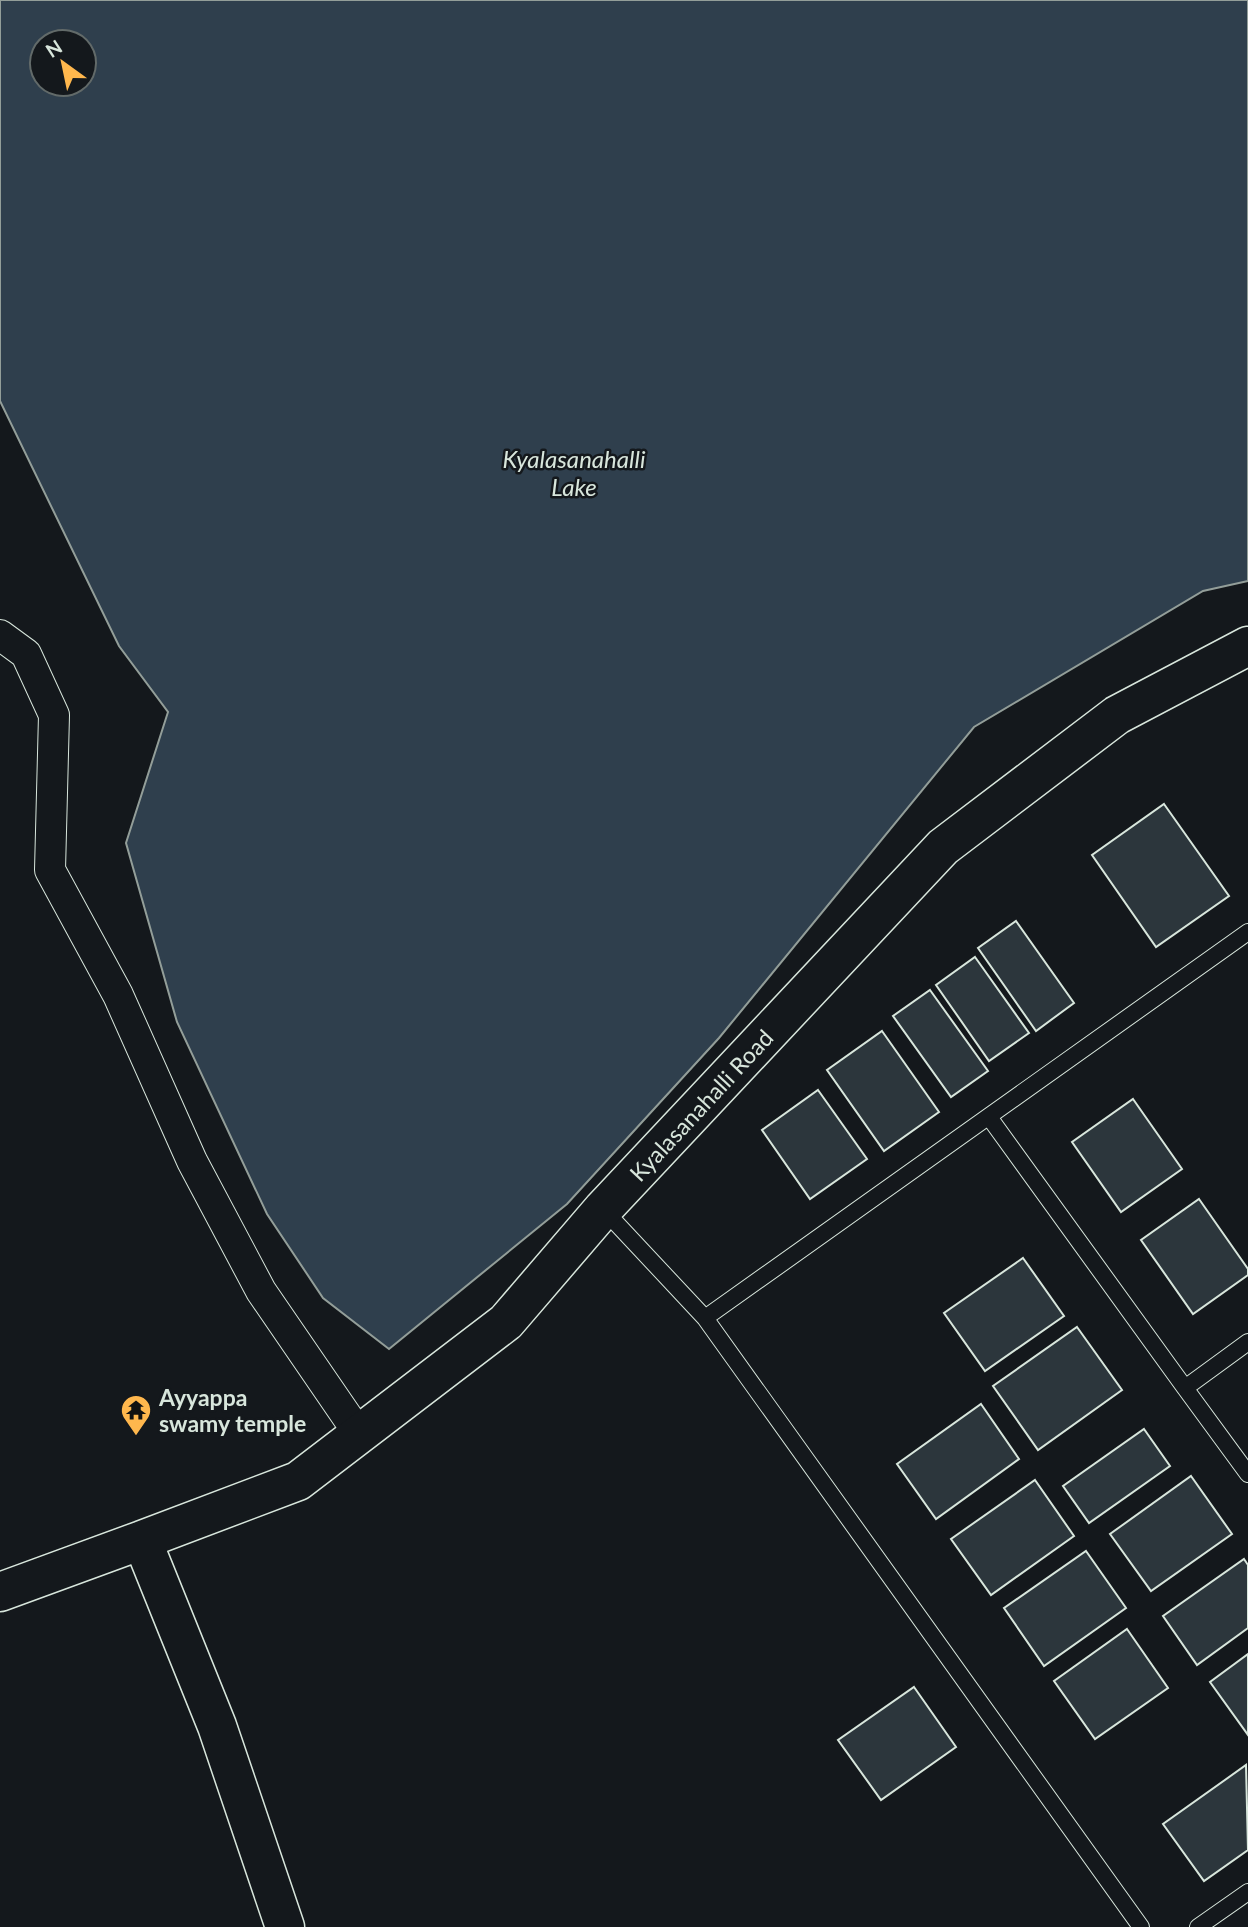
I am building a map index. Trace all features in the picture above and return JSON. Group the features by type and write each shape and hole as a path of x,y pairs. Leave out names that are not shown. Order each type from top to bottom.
{"street":[{"path":"0,635 26,653 54,715 50,870 118,995 192,1161 261,1291 359,1434"},
{"name":"Kyalasanahalli Road","path":"0,1592 298,1481 506,1322 603,1209 943,847 1117,715 1248,646"},
{"path":"142,1540 217,1726 285,1927"}],"lane":[{"path":"705,1318 1248,932"},
{"path":"989,1117 1248,1474"},
{"path":"603,1209 705,1318 1140,1927"},
{"path":"1185,1388 1248,1342"},
{"path":"1198,1927 1248,1892"}],"water":[{"name":"Kyalasanahalli Lake","path":"0,0 1248,0 1248,581 1203,591 974,727 719,1038 567,1204 389,1349 323,1298 267,1214 177,1022 126,843 168,712 119,646 0,401"}],"building":[{"path":"1164,804 1229,896 1156,947 1092,855"},
{"path":"1016,921 1074,1003 1036,1031 978,948"},
{"path":"975,957 1029,1033 989,1061 936,985"},
{"path":"930,990 988,1071 951,1097 893,1016"},
{"path":"882,1031 939,1112 884,1151 827,1070"},
{"path":"818,1090 867,1159 810,1199 762,1130"},
{"path":"1133,1099 1182,1169 1121,1212 1072,1142"},
{"path":"1199,1199 1248,1269 1248,1275 1193,1314 1141,1240"},
{"path":"1023,1258 1064,1316 985,1371 944,1313"},
{"path":"1077,1327 1122,1390 1038,1450 993,1386"},
{"path":"981,1404 1019,1459 936,1519 897,1464"},
{"path":"1144,1429 1170,1466 1089,1523 1063,1486"},
{"path":"1191,1476 1232,1534 1151,1591 1110,1534"},
{"path":"1035,1480 1074,1536 991,1595 951,1539"},
{"path":"1086,1551 1126,1608 1044,1666 1004,1608"},
{"path":"1244,1559 1248,1565 1248,1628 1197,1665 1163,1616"},
{"path":"1127,1629 1168,1688 1095,1739 1054,1681"},
{"path":"1248,1654 1248,1735 1210,1682"},
{"path":"914,1687 956,1747 881,1800 838,1740"},
{"path":"1246,1765 1248,1850 1204,1881 1163,1824"}],"place":[{"name":"Ayyappa swamy temple","path":"136,1437"}]}
